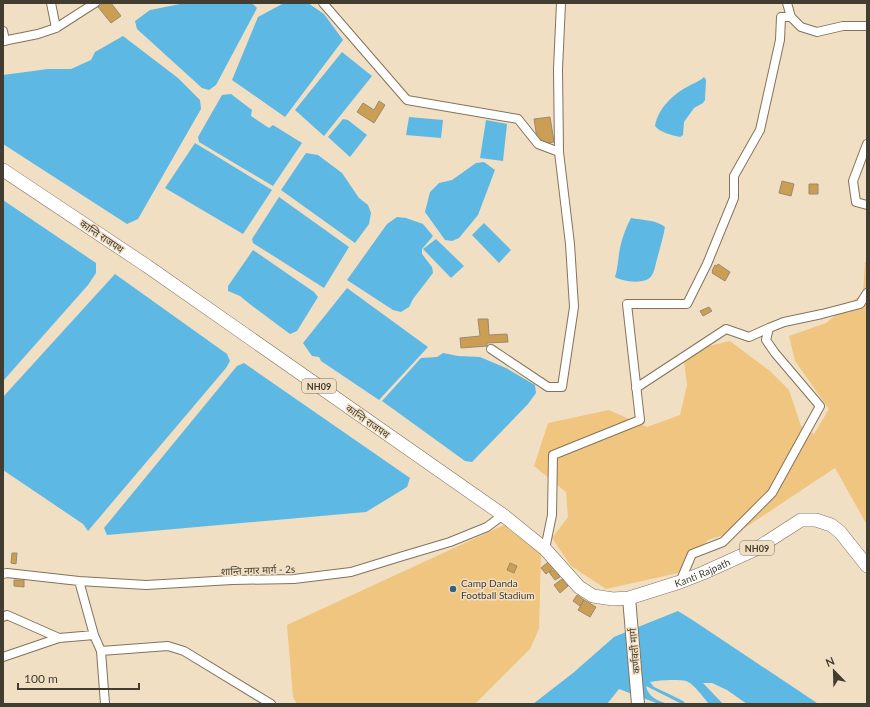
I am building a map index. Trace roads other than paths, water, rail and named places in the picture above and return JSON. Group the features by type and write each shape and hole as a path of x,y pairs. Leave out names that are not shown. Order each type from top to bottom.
{"main road":[{"name":"कान्ति राजपथ","path":"3,170 147,266 503,515 545,549 579,587 593,596 613,599 629,598"},
{"name":"Kanti Rajpath","path":"629,598 680,582 756,549 801,520 816,520 830,525 840,532 867,566"},
{"name":"कर्णवती मार्ग","path":"629,598 638,704"}],"street":[{"path":"51,3 56,28"},
{"path":"3,31 4,41 38,34 56,28 95,3"},
{"path":"323,3 407,100 518,119 538,144 559,152"},
{"path":"491,349 548,387 562,387 574,306 570,244 559,152 558,70 561,3"},
{"path":"787,3 791,17 802,27 817,32 843,26 867,26"},
{"path":"545,549 552,515 553,455 640,420 627,304 687,304 707,264 734,198 734,176 760,130 780,40 781,18 791,17"},
{"path":"867,144 853,181 856,202 867,205"},
{"path":"636,388 726,329 748,337 784,322 860,304 867,293"},
{"path":"680,582 692,554 723,542 772,493 820,406 775,353 766,340 769,328"},
{"name":"शान्ति नगर मार्ग - 2s","path":"3,574 7,573 79,581 146,585 232,580 294,579 351,572 450,542 487,526 503,515"},
{"path":"79,581 94,635 101,651 105,704"},
{"path":"3,617 7,615 59,638"},
{"path":"3,657 59,638 94,635"},
{"path":"101,651 168,646 184,651 271,704"}],"water":[{"path":"185,3 252,3 257,8 216,85 209,90 202,88 137,29 135,21 150,10"},
{"path":"284,3 308,3 324,14 343,40 285,117 232,80 258,17"},
{"path":"123,36 178,78 200,100 201,109 138,219 127,224 3,144 3,75 48,69 71,69 91,60 95,52"},
{"path":"342,52 372,76 324,136 295,110"},
{"path":"704,77 706,80 705,100 703,103 694,108 684,122 683,135 680,137 663,132 657,128 655,126 659,114 666,103 681,90"},
{"path":"231,94 252,110 251,116 269,128 273,125 302,143 273,186 199,142 198,137 222,95"},
{"path":"409,117 443,120 441,138 406,135"},
{"path":"343,119 348,120 367,135 350,157 328,137"},
{"path":"486,120 507,124 503,161 480,158"},
{"path":"195,143 272,190 243,234 165,188"},
{"path":"306,153 318,155 342,173 359,198 368,205 371,213 369,224 355,243 281,190"},
{"path":"484,162 495,170 478,215 459,238 452,241 445,240 425,212 430,192 439,183 452,180 476,163"},
{"path":"279,197 349,247 324,288 253,243 252,239"},
{"path":"3,200 96,263 96,273 88,285 3,381"},
{"path":"397,217 406,218 423,224 433,236 422,249 422,254 432,267 433,273 413,299 409,307 401,312 393,310 347,280 387,224"},
{"path":"631,218 654,222 665,227 652,275 645,280 635,282 615,277 622,240"},
{"path":"484,223 511,250 499,263 472,235"},
{"path":"436,239 464,266 451,278 423,249"},
{"path":"253,250 314,292 318,297 297,331 290,334 240,296 228,291 228,286"},
{"path":"115,274 227,354 230,361 226,368 88,531 83,524 3,470 3,397"},
{"path":"347,288 428,347 379,400 321,361 319,357 312,356 303,343"},
{"path":"443,353 458,356 480,357 506,368 535,385 536,393 528,404 472,462 465,461 382,401 421,358 437,357"},
{"path":"244,363 410,478 407,487 366,512 107,535 104,528 237,366"},
{"path":"678,611 817,703 835,704 747,704 727,690 712,683 703,683 723,704 709,704 689,682 674,680 650,682 654,687 683,701 686,704 681,704 646,686 651,696 668,704 659,704 619,689 607,704 533,704 573,673 614,637"}],"place":[{"name":"Camp Danda Football Stadium","path":"453,589"}]}
